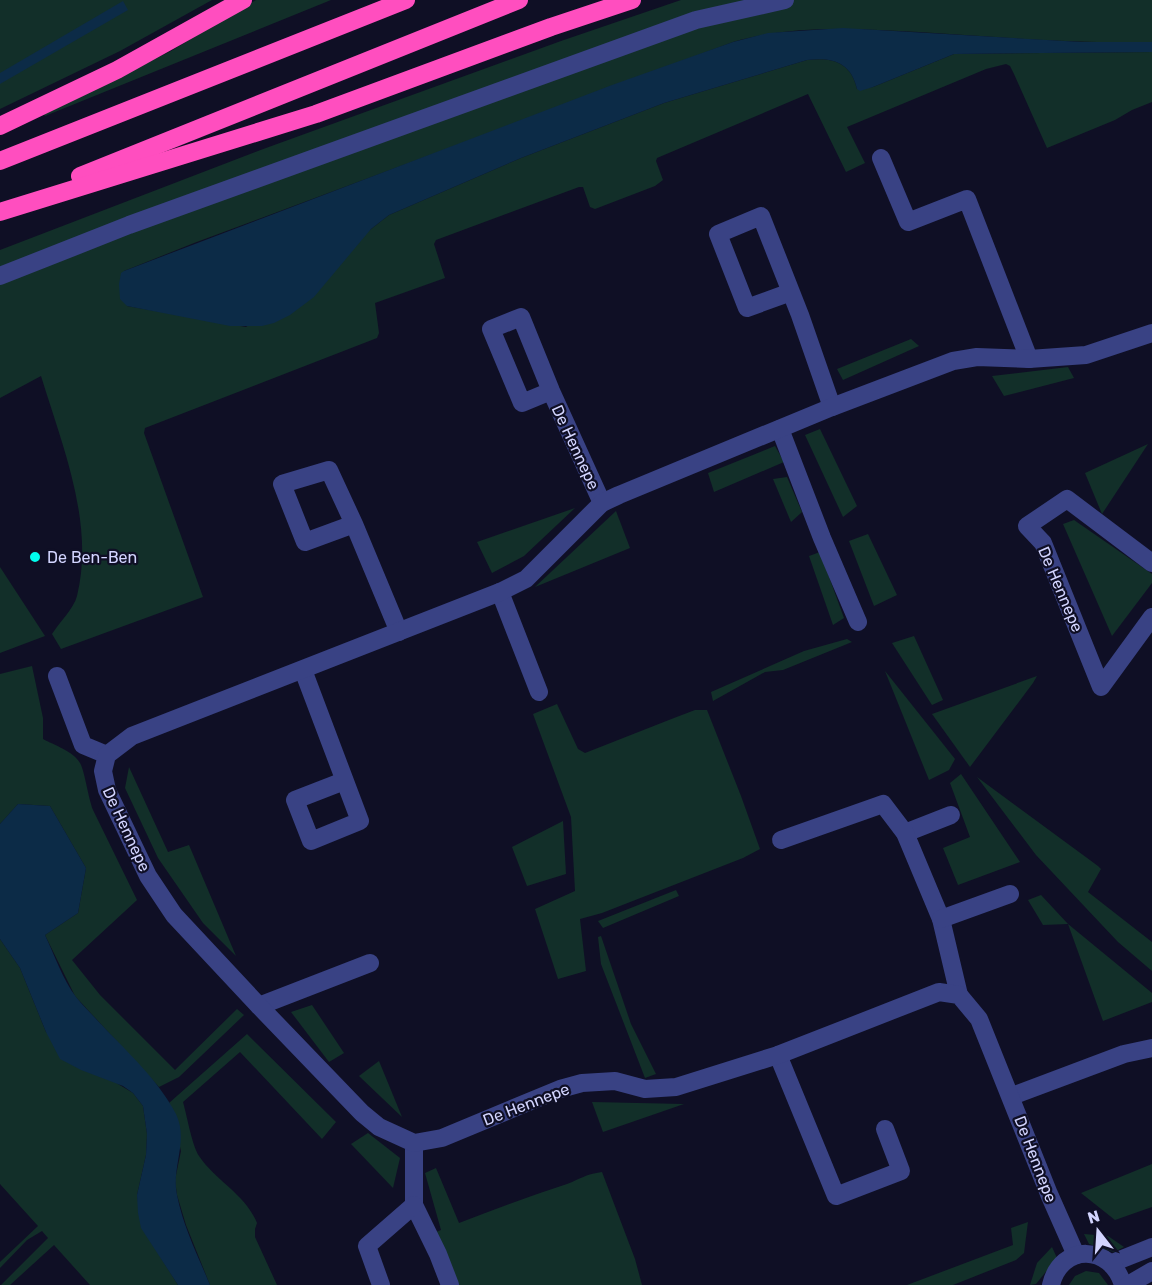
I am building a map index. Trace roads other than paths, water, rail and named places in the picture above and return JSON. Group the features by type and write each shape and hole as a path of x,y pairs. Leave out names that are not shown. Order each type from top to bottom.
{"highway":[{"path":"0,126 117,70 243,0"},
{"path":"0,161 406,0"},
{"path":"0,210 519,0"},
{"path":"0,210 316,114 551,27 632,0"}],"street":[{"path":"0,276 129,225 696,20 785,0"},
{"path":"881,158 908,222 967,199 1029,359"},
{"path":"791,292 747,308 718,234 761,216 791,292 832,407"},
{"name":"De Hennepe","path":"959,995 939,992 778,1055 676,1087 645,1089 615,1081 582,1083 560,1089 442,1138 414,1143 379,1127 362,1113 174,915 148,876 107,790 103,771 107,755 132,736 500,592 525,579 602,503 832,407 953,361 977,357 1029,359 1086,355 1152,333"},
{"name":"De Hennepe","path":"551,391 602,503"},
{"path":"780,429 822,538 858,622"},
{"name":"De Hennepe","path":"1152,563 1067,499 1027,526 1043,543 1101,687 1152,617"},
{"path":"354,524 399,632"},
{"path":"500,592 539,692"},
{"path":"303,670 344,781"},
{"path":"57,676 83,745 107,755"},
{"name":"De Hennepe","path":"781,840 883,804 905,833 941,919 959,995 979,1018 1049,1194 1076,1255"},
{"path":"905,833 951,815"},
{"path":"941,919 1010,894"},
{"path":"259,1006 370,963"},
{"name":"De Hennepe","path":"1011,1096 1124,1054 1152,1048"},
{"path":"778,1055 836,1196 901,1171 885,1129"},
{"path":"414,1143 414,1205 450,1285"},
{"path":"381,1285 367,1246 414,1205"},
{"path":"1112,1263 1152,1247"},
{"path":"1050,1284 1053,1275 1063,1263 1076,1255 1095,1255 1112,1263 1119,1272 1123,1285"},
{"path":"1128,1285 1152,1271"}],"water":[{"path":"123,1 128,10 0,84 0,73"},
{"path":"843,28 1082,42 1152,42 1152,52 954,54 860,91 850,73 839,63 825,59 807,60 664,103 521,158 389,215 371,229 314,297 290,315 274,323 262,326 230,326 127,306 120,299 119,284 121,273 124,271 612,85 733,42 768,33"},
{"path":"18,804 50,806 86,868 78,913 45,935 76,997 150,1076 176,1114 181,1134 176,1175 177,1195 187,1229 210,1285 178,1285 141,1228 137,1195 146,1155 147,1134 143,1106 133,1093 123,1086 81,1070 60,1059 46,1032 20,968 0,939 0,824"}],"place":[{"name":"De Ben-Ben","path":"35,557"}]}
